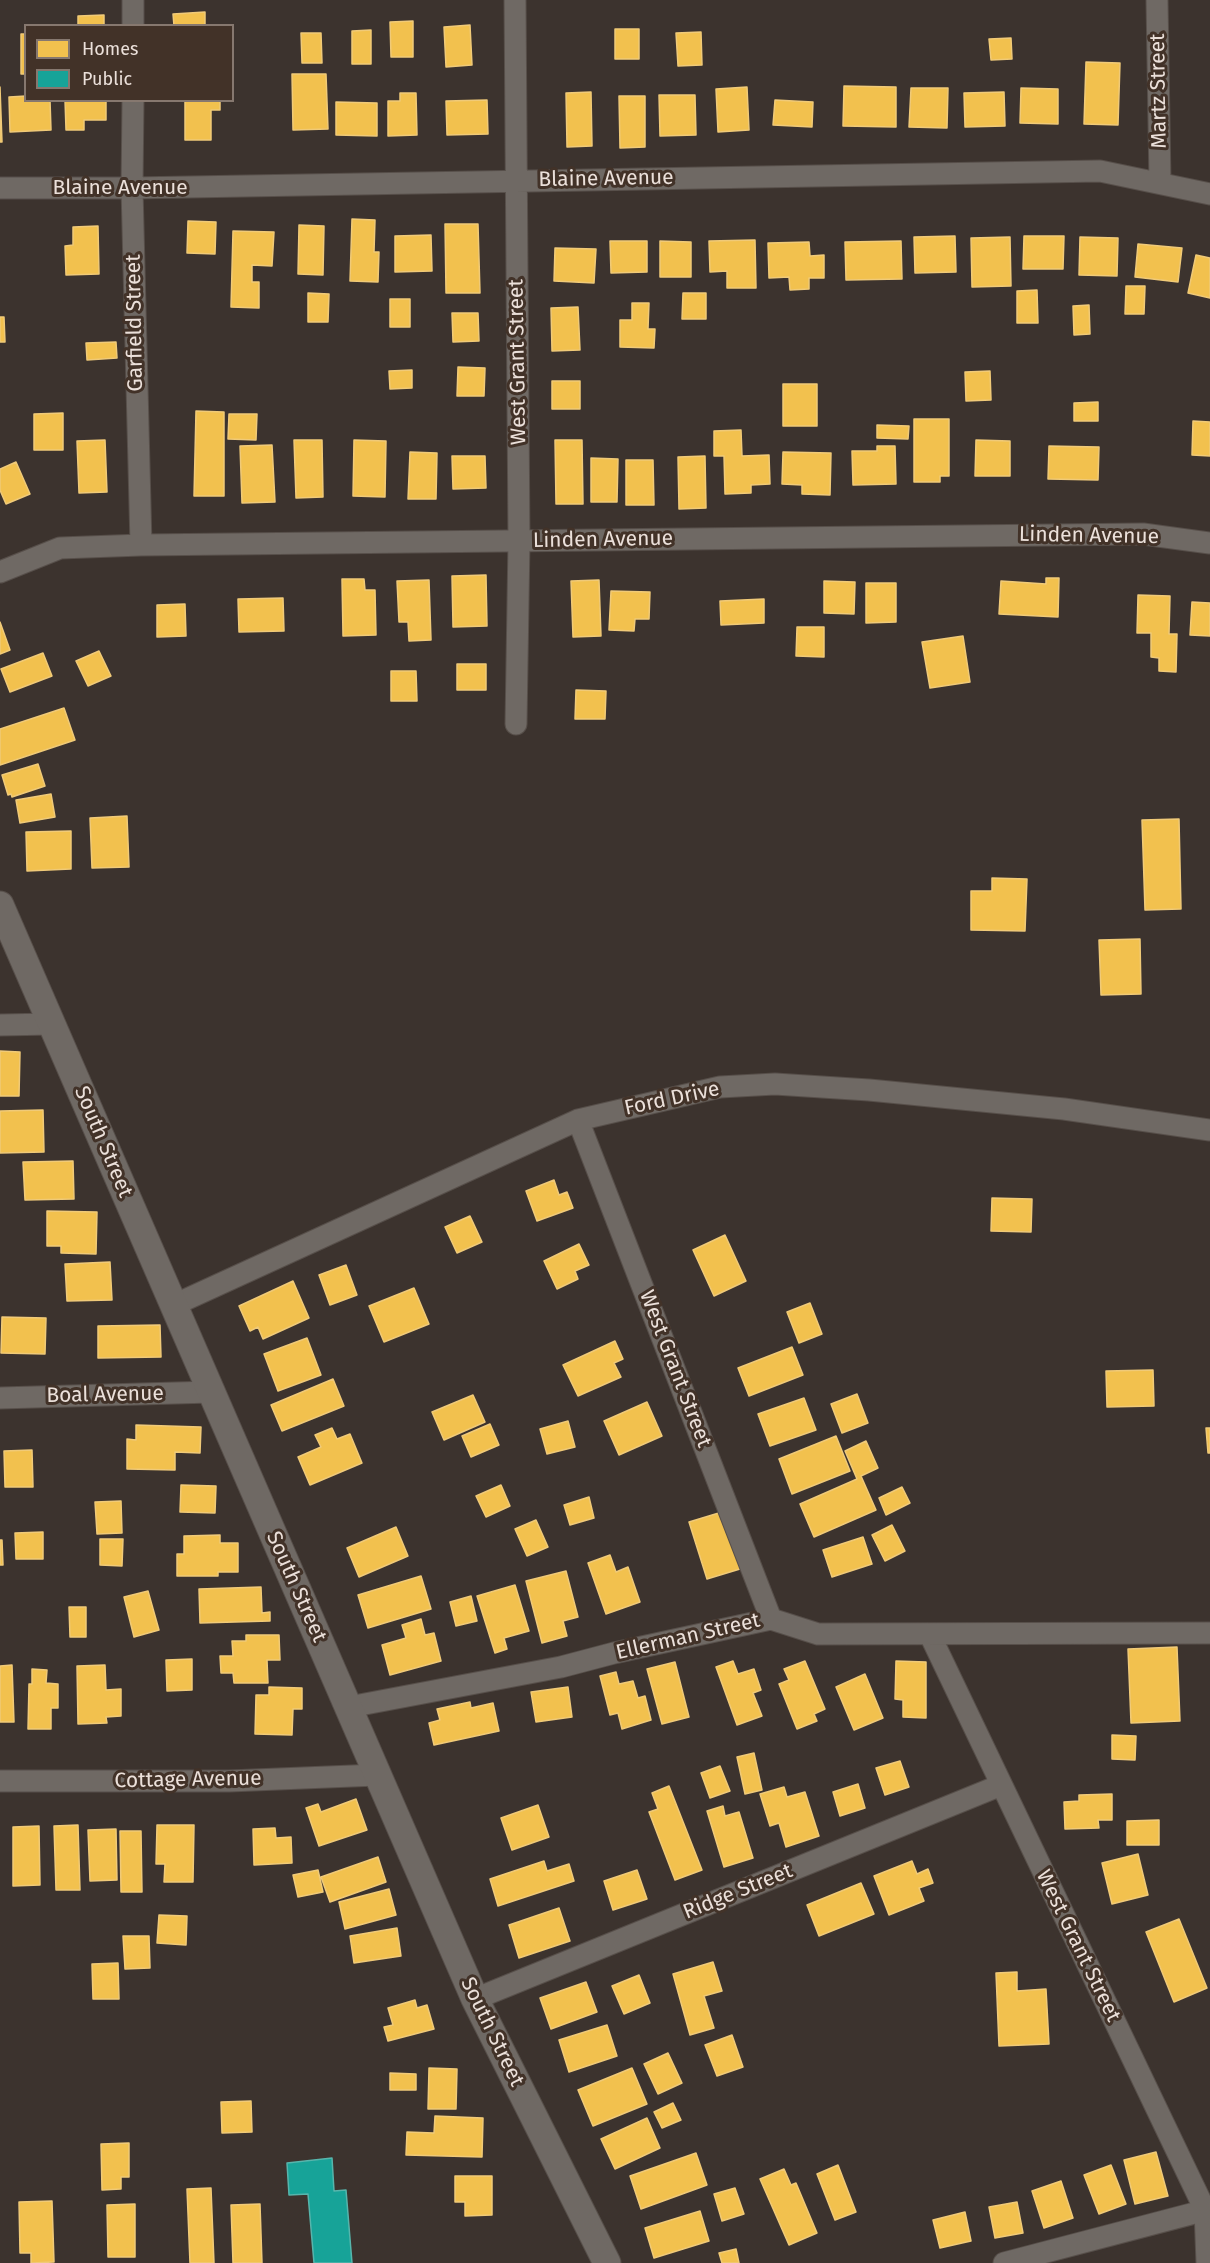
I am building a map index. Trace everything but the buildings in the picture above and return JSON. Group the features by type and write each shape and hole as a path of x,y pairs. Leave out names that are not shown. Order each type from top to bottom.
{"street":[{"path":"133,0 133,24"},
{"name":"West Grant Street","path":"515,0 519,541 516,724"},
{"name":"Martz Street","path":"1157,0 1160,182"},
{"name":"Garfield Street","path":"132,102 141,544"},
{"name":"Blaine Avenue","path":"0,188 132,188 1100,171 1210,194"},
{"name":"Linden Avenue","path":"0,572 60,548 141,544 1143,534 1210,543"},
{"name":"South Street","path":"0,905 475,1999 607,2263"},
{"path":"0,1025 52,1024"},
{"name":"Ford Drive","path":"174,1305 578,1120 720,1087 775,1084 880,1091 1064,1109 1210,1130"},
{"name":"West Grant Street","path":"578,1120 771,1619"},
{"name":"Boal Avenue","path":"0,1398 211,1392"},
{"name":"Ellerman Street","path":"349,1707 561,1668 614,1653 771,1619 818,1634 1210,1633"},
{"name":"West Grant Street","path":"930,1635 1207,2210 1207,2263"},
{"name":"Cottage Avenue","path":"0,1781 229,1781 377,1775"},
{"name":"Ridge Street","path":"475,1999 1001,1785"},
{"path":"1004,2263 1207,2210"}]}
